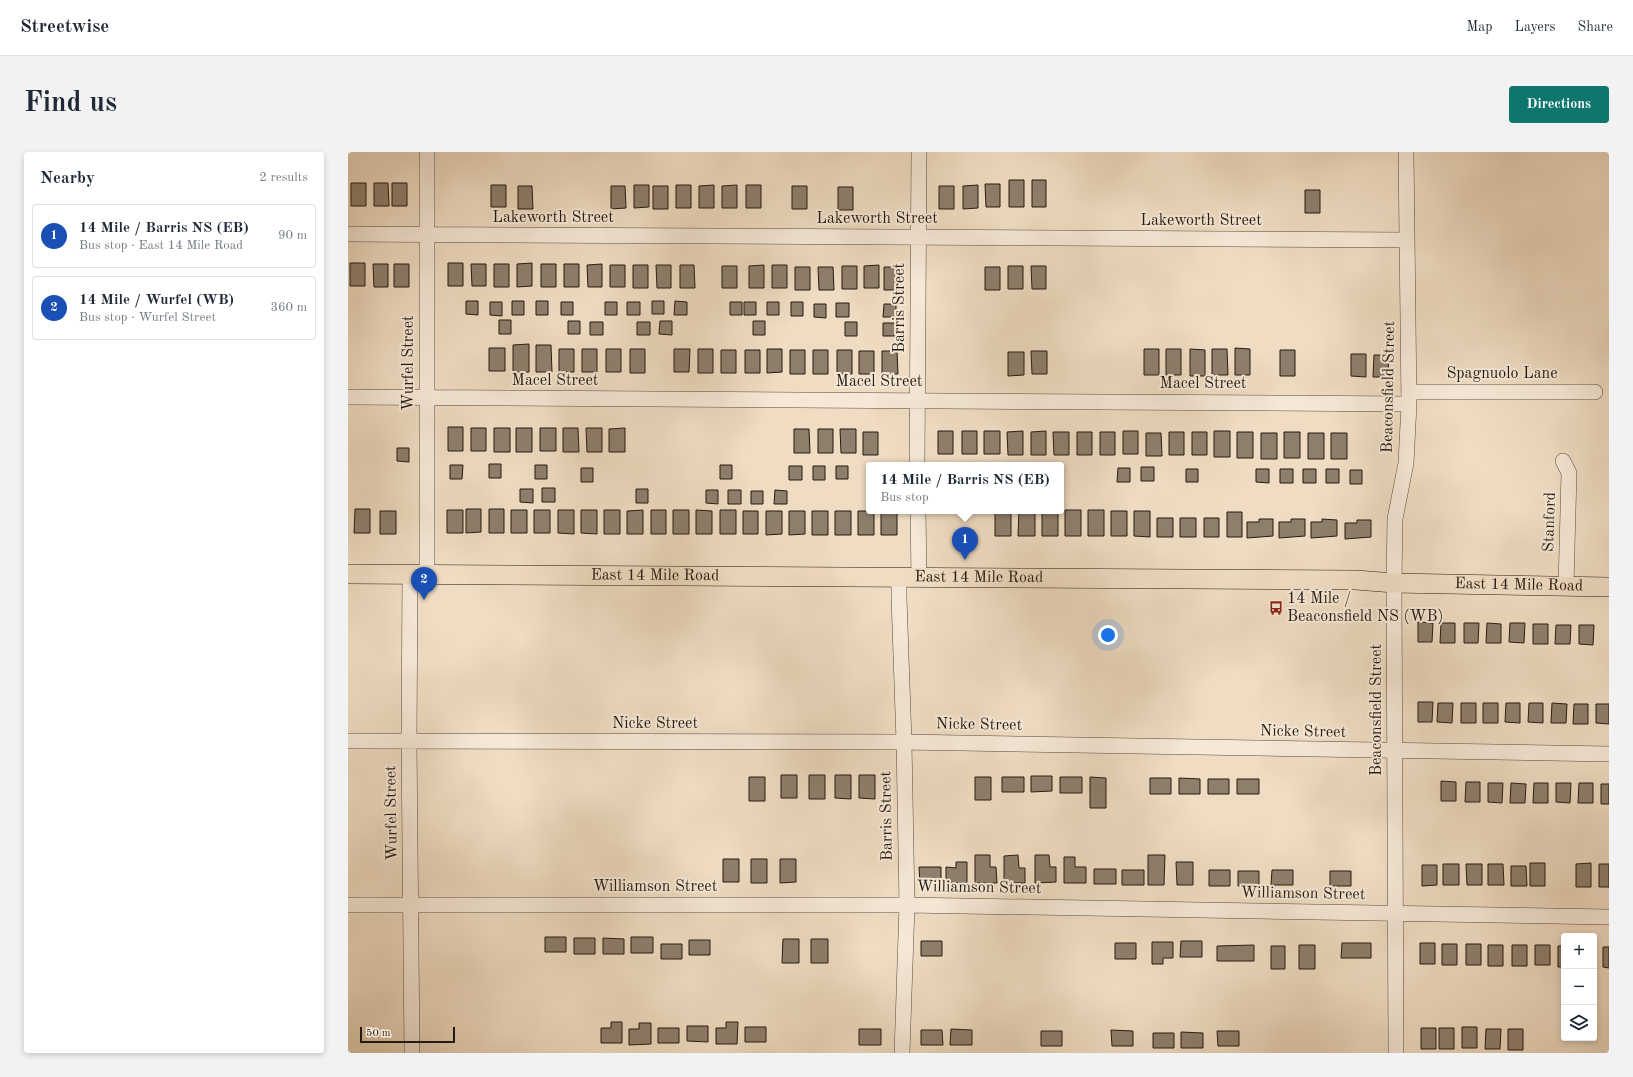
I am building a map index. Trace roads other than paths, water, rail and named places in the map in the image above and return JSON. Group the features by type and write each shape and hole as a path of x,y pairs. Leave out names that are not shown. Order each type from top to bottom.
{"main road":[{"name":"East 14 Mile Road","path":"348,574 419,573 899,578 1356,580 1394,583 1609,587"}],"street":[{"name":"Wurfel Street","path":"412,1053 409,742 427,398 427,152"},
{"name":"Barris Street","path":"917,462 919,152"},
{"name":"Beaconsfield Street","path":"1396,1053 1394,583 1395,519 1406,462 1409,398 1406,152"},
{"name":"Lakeworth Street","path":"348,234 1407,240"},
{"name":"Spagnuolo Lane","path":"1409,398 1595,392"},
{"name":"Macel Street","path":"348,397 917,400 1409,398"},
{"name":"Stanford","path":"1563,461 1569,474 1566,586"},
{"path":"918,514 919,578"},
{"name":"Barris Street","path":"899,578 907,905 902,1053"},
{"name":"Nicke Street","path":"348,741 904,742 1609,754"},
{"name":"Williamson Street","path":"348,905 907,905 1609,917"}],"place":[{"name":"14 Mile / Barris NS (EB)","path":"965,560"},
{"name":"14 Mile / Wurfel (WB)","path":"424,600"},
{"name":"14 Mile / Beaconsfield NS (WB)","path":"1276,608"}]}
